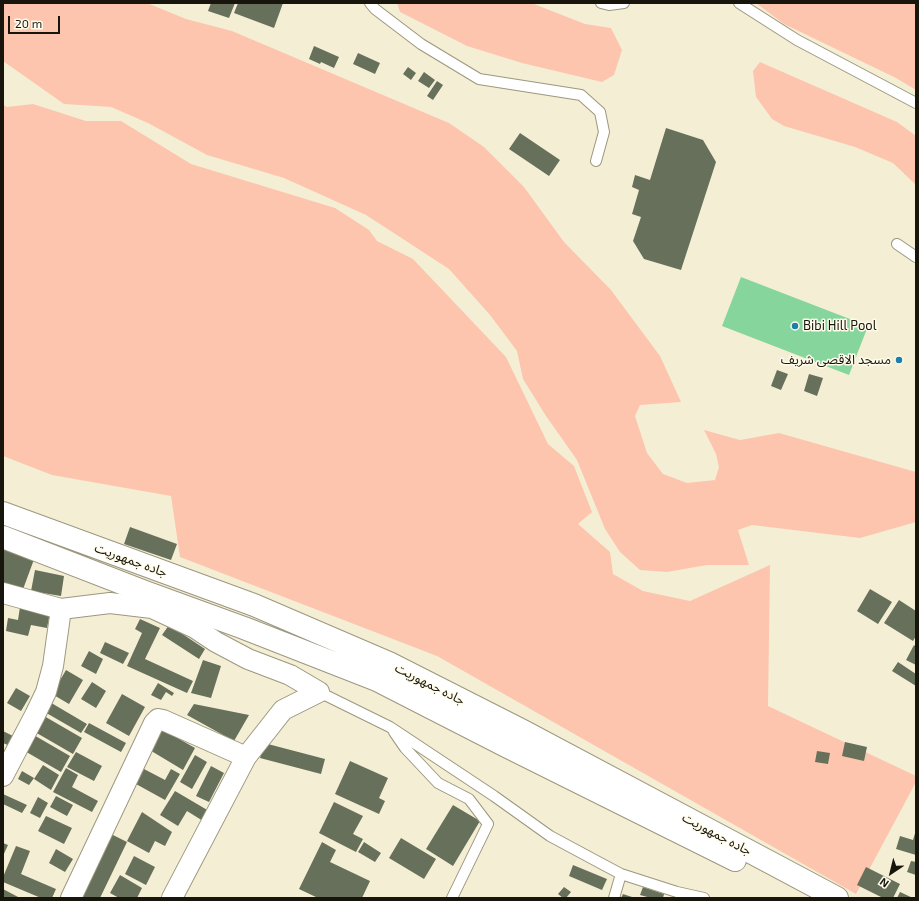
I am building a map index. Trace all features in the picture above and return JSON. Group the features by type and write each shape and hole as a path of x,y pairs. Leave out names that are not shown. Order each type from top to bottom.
{"main road":[{"name":"جاده جمهوریت","path":"3,513 254,605 389,663 530,735 837,898"},
{"name":"جاده جمهوریت","path":"3,537 377,680 506,746 812,898"}],"street":[{"path":"3,593 61,609 110,603 152,608 195,628 248,659 290,675 319,692"},
{"path":"3,776 46,692 53,666 61,609"},
{"path":"244,628 248,659"},
{"path":"172,898 246,757 283,710 319,692"},
{"path":"71,898 154,723 158,719 246,757"}],"lane":[{"path":"370,3 375,9 421,44 479,79 581,95 600,112 604,132 596,160"},
{"path":"601,3 609,5 624,3"},
{"path":"739,3 797,40 916,103"},
{"path":"897,244 916,257"},
{"path":"319,692 390,727 494,796 550,836 621,874 677,892 704,898"},
{"path":"390,727 405,748 438,783 469,799 488,824 452,898"},
{"path":"614,898 621,874"}],"shaded area":[{"path":"3,3 147,3 186,19 232,31 449,123 484,147 524,187 564,242 611,290 660,356 681,402 640,405 635,416 647,453 663,474 687,483 715,480 719,467 716,454 704,430 740,440 779,433 916,472 916,522 860,538 752,525 738,530 749,565 707,565 667,572 640,570 620,552 605,529 577,460 546,416 523,379 517,351 490,315 449,269 366,215 284,178 207,155 148,123 111,107 64,104 3,61"},
{"path":"397,3 534,4 585,24 611,28 622,50 614,75 602,82 522,63 467,46 400,12"},
{"path":"756,3 916,3 916,90 896,78 784,24"},
{"path":"760,62 897,122 916,136 916,185 893,163 855,147 784,126 772,119 756,97 753,71"},
{"path":"33,104 86,121 121,121 191,164 335,208 369,230 377,241 413,259 506,357 548,444 574,466 592,512 578,524 610,552 613,574 643,591 690,601 770,565 768,706 916,776 916,782 856,894 437,656 180,557 171,496 52,475 3,456 3,105 7,107"},
{"name":"Bibi Hill Pool","path":"741,277 868,326 849,375 722,326"}],"building":[{"path":"211,3 235,3 229,18 208,11"},
{"path":"238,3 283,3 274,28 234,13"},
{"path":"314,46 339,57 334,68 321,62 320,64 309,59"},
{"path":"358,53 380,63 375,74 353,64"},
{"path":"408,67 416,73 411,80 403,74"},
{"path":"424,72 435,80 429,88 418,81"},
{"path":"437,81 443,85 433,100 427,96"},
{"path":"666,128 703,140 716,162 681,270 644,259 633,241 641,217 632,214 639,190 632,187 635,175 650,180"},
{"path":"520,133 560,160 549,176 509,149"},
{"path":"777,370 788,374 781,390 771,386"},
{"path":"809,374 823,378 817,396 804,391"},
{"path":"130,527 177,544 171,560 124,544"},
{"path":"3,547 36,554 22,592 3,586"},
{"path":"35,570 64,576 61,596 31,591"},
{"path":"870,589 892,602 878,624 857,611"},
{"path":"899,600 916,611 916,636 913,641 884,623"},
{"path":"20,607 50,613 47,628 31,625 28,636 6,631 8,618 18,620"},
{"path":"140,619 160,628 145,659 193,681 187,693 127,666 142,633 135,629"},
{"path":"169,625 205,649 199,659 162,635"},
{"path":"105,642 129,653 123,664 100,653"},
{"path":"914,645 916,647 916,665 906,660"},
{"path":"89,651 103,659 96,674 81,666"},
{"path":"203,660 221,666 211,698 191,693"},
{"path":"898,662 916,674 916,686 892,671"},
{"path":"66,670 83,680 69,704 52,694"},
{"path":"92,682 106,691 96,708 81,699"},
{"path":"158,683 174,693 172,696 166,692 161,700 151,695"},
{"path":"16,688 30,696 21,711 7,703"},
{"path":"122,694 145,707 129,736 106,723"},
{"path":"48,701 87,724 81,733 43,711"},
{"path":"194,704 249,715 234,741 187,715"},
{"path":"44,716 82,738 73,754 35,732"},
{"path":"89,723 126,743 121,752 84,732"},
{"path":"160,728 195,748 183,770 148,749"},
{"path":"3,731 15,737 10,746 3,743"},
{"path":"32,734 70,756 61,772 23,750"},
{"path":"845,742 867,747 864,761 842,756"},
{"path":"264,743 325,759 321,774 260,758"},
{"path":"817,751 830,753 828,764 815,762"},
{"path":"76,752 102,766 94,781 67,767"},
{"path":"195,755 207,762 192,789 180,782"},
{"path":"350,761 388,778 379,798 385,801 379,814 335,794"},
{"path":"43,765 59,775 51,790 34,779"},
{"path":"211,766 224,773 209,802 196,796"},
{"path":"66,768 78,775 72,787 98,801 92,812 53,792"},
{"path":"144,769 165,780 171,769 180,774 165,800 136,784"},
{"path":"22,771 34,778 29,785 18,779"},
{"path":"175,791 209,811 203,821 187,811 178,826 160,815"},
{"path":"3,794 27,805 22,813 3,804"},
{"path":"56,796 73,805 67,816 50,807"},
{"path":"38,797 48,803 40,818 30,813"},
{"path":"334,802 363,816 353,834 363,839 356,852 319,833"},
{"path":"453,805 480,821 453,866 426,849"},
{"path":"142,812 172,832 165,846 155,841 149,853 127,841"},
{"path":"46,816 72,828 64,844 38,831"},
{"path":"916,830 916,855 896,849 900,836 913,840"},
{"path":"111,834 127,842 100,898 80,898"},
{"path":"401,838 436,859 424,879 389,858"},
{"path":"322,842 336,850 330,862 370,881 362,898 318,898 299,889"},
{"path":"364,842 381,853 375,862 358,852"},
{"path":"3,843 8,845 3,856"},
{"path":"16,846 30,851 21,874 56,889 52,898 41,898 3,882 3,877"},
{"path":"56,849 73,859 65,872 49,863"},
{"path":"134,856 155,867 146,885 125,874"},
{"path":"911,861 916,862 916,875 907,872"},
{"path":"573,865 607,879 602,890 569,876"},
{"path":"866,867 900,884 893,898 883,898 857,885"},
{"path":"120,875 142,888 137,898 119,898 110,893"},
{"path":"564,887 571,892 566,898 563,898 558,894"},
{"path":"643,887 664,894 663,898 651,898 640,895"},
{"path":"3,889 20,898 3,898"},
{"path":"900,892 913,898 897,898"},
{"path":"623,894 635,898 621,898"}],"place":[{"name":"Bibi Hill Pool","path":"795,326"},
{"name":"مسجد الاقصی شریف","path":"899,360"}]}
